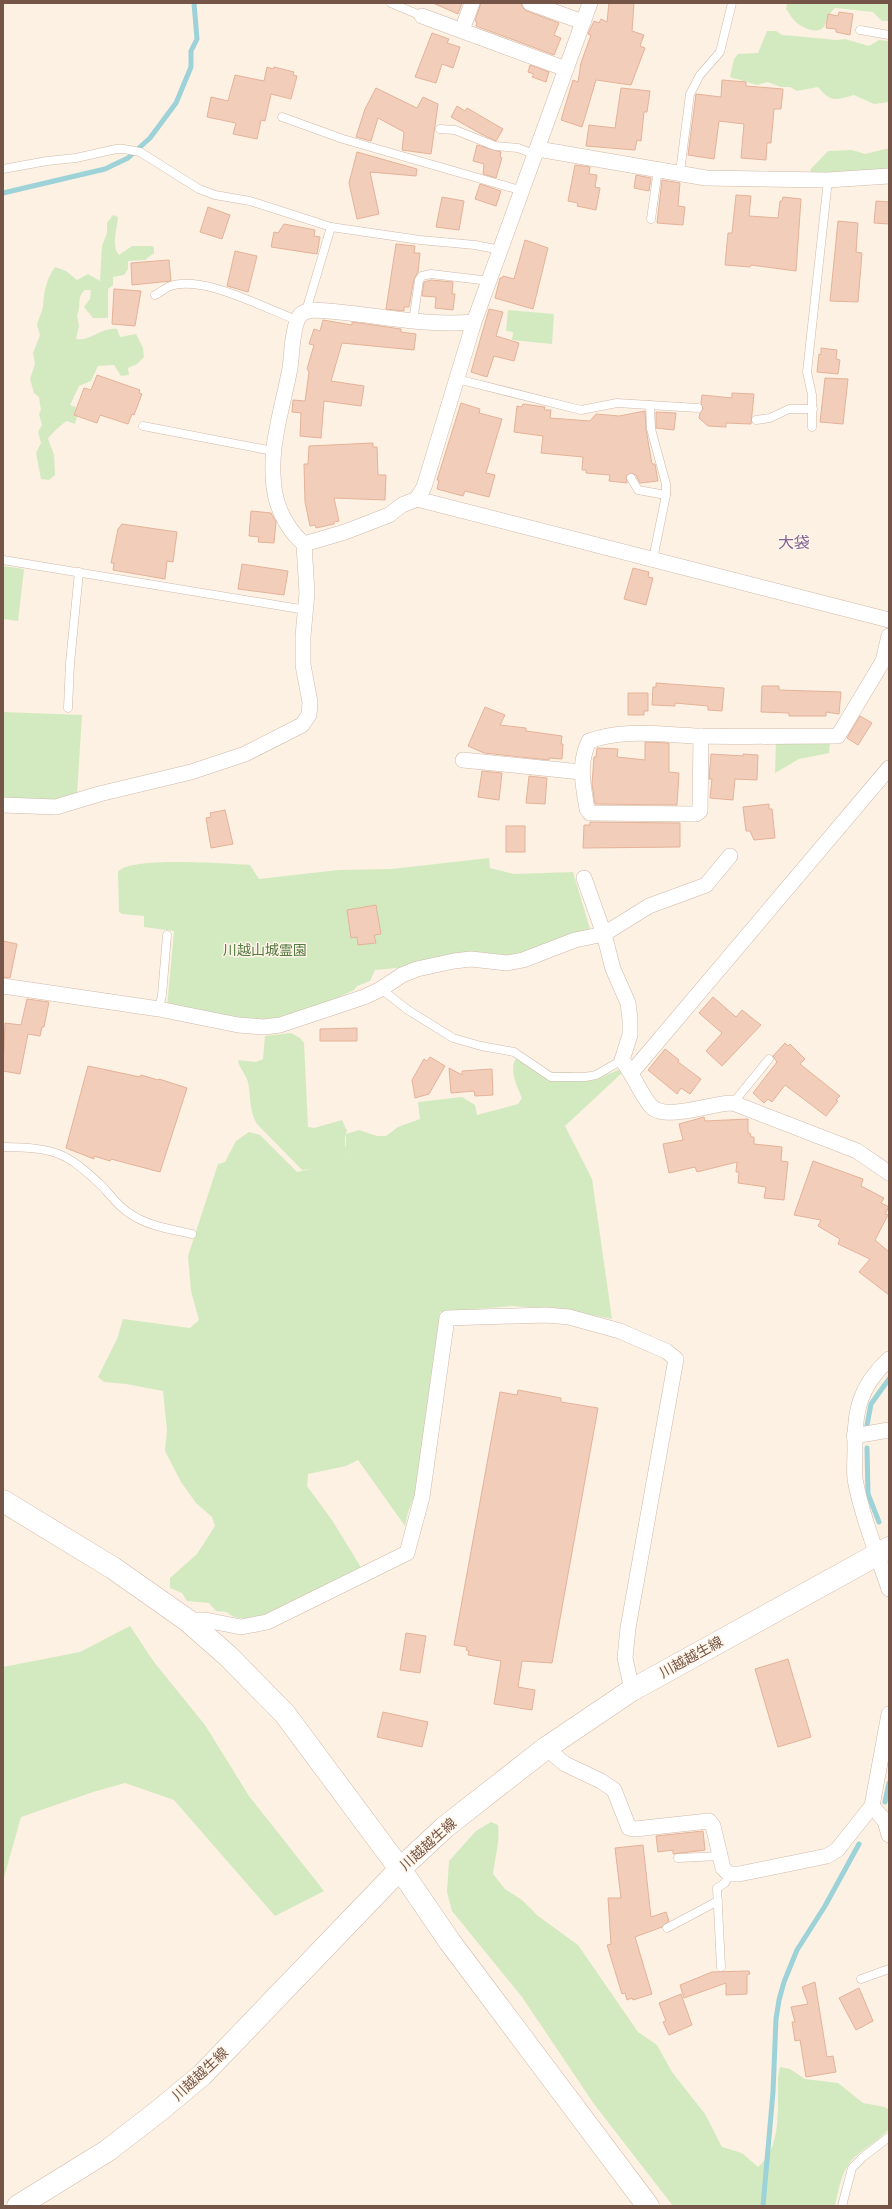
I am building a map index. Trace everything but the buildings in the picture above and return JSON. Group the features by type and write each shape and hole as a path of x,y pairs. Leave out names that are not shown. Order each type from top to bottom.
{"main road":[{"path":"3,1501 113,1568 187,1620 228,1656 285,1714 400,1869 450,1942 648,2206"},
{"name":"川越越生線","path":"18,2206 107,2151 160,2110 202,2074 400,1869 445,1827 546,1748 632,1690 882,1552"}],"street":[{"path":"462,30 472,3"},
{"path":"530,3 583,22"},
{"path":"417,499 424,487 474,322 523,191 590,3"},
{"path":"422,16 566,69"},
{"path":"537,152 680,172 706,178 828,180 889,176"},
{"path":"3,805 56,807 98,794 191,772 245,754 302,725 309,715 310,702 303,666 303,636 306,610 304,544 290,528 280,511 276,498 273,451 277,422 302,315 319,310 413,322 442,324 474,322"},
{"path":"304,544 378,521 402,505 417,499 889,620"},
{"path":"701,736 700,811 696,814 590,813 587,809 581,772 584,752 589,741 604,736 644,734 701,736 838,736 883,661 889,636"},
{"path":"463,760 581,772"},
{"path":"632,1072 889,768"},
{"path":"3,986 159,1010 204,1019 264,1027 280,1025 364,997 381,989 402,974 417,969 471,959 508,963 523,960 575,940 604,934 649,906 706,886 730,856"},
{"path":"584,878 604,934 613,970 628,1003 630,1035 622,1060 632,1072 651,1107 658,1111 677,1112 722,1102 733,1103 857,1151 889,1173"},
{"path":"187,1620 205,1620 242,1627 267,1622 406,1553 422,1497 447,1318 546,1315 569,1317 620,1331 666,1351 676,1359 628,1628 625,1658 632,1690"},
{"path":"889,1359 882,1365 864,1391 856,1409 854,1436 855,1477 882,1552 889,1590"},
{"path":"854,1436 889,1430"},
{"path":"546,1748 565,1764 601,1780 614,1790 629,1828 635,1829 709,1821 713,1826 723,1868 729,1874 739,1874 827,1856 838,1850 872,1806 889,1714"},
{"path":"872,1806 888,1826"}],"lane":[{"path":"391,3 422,16"},
{"path":"680,172 690,94 700,75 720,52 732,3"},
{"path":"860,30 889,35"},
{"path":"282,117 343,139 523,191"},
{"path":"440,129 455,130 489,144 537,152"},
{"path":"3,169 47,161 76,158 116,149 131,150 140,152 198,189 214,195 250,201 330,227 420,240 467,244 501,250"},
{"path":"651,219 658,169"},
{"path":"812,427 812,409 807,372 828,180"},
{"path":"155,295 169,287 186,284 240,296 302,315 330,227"},
{"path":"413,322 419,280 422,276 431,274 490,281"},
{"path":"457,380 581,410 617,403 698,408"},
{"path":"650,405 651,429 666,484 666,495 652,559"},
{"path":"756,420 770,418 789,409 812,409"},
{"path":"143,426 273,451"},
{"path":"631,478 638,490 649,494 666,495"},
{"path":"3,560 306,610"},
{"path":"68,708 70,663 79,572"},
{"path":"159,1010 162,996 167,934"},
{"path":"381,989 408,1010 453,1038 481,1046 514,1052 551,1077 585,1077 596,1075 622,1060"},
{"path":"733,1103 769,1059"},
{"path":"3,1146 40,1147 56,1152 87,1172 133,1216 160,1227 192,1234"},
{"path":"678,1858 720,1856"},
{"path":"721,1967 717,1888 725,1883 729,1874"},
{"path":"667,1928 718,1901"},
{"path":"861,1979 889,1969"},
{"path":"842,2206 852,2168 863,2157 889,2137"}],"green space":[{"path":"787,3 889,3 889,21 882,21 873,12 835,8 831,12 822,29 809,30 804,28 792,18 786,9"},
{"path":"767,31 776,31 782,35 837,40 845,39 869,46 879,40 889,41 889,102 874,104 854,95 834,99 827,96 818,87 797,91 790,87 781,87 767,82 757,85 730,77 734,59 738,54 758,53"},
{"path":"889,148 889,173 812,174 810,170 828,151 852,150 865,154"},
{"path":"113,215 118,217 115,247 119,255 132,246 152,246 154,248 154,253 145,260 128,261 128,269 124,275 113,277 113,285 108,289 108,318 93,318 84,307 90,299 91,290 85,290 82,293 77,315 79,326 76,339 86,338 111,329 117,329 120,337 136,334 143,348 144,357 137,364 128,368 129,375 121,376 114,365 98,366 91,381 79,386 70,405 76,407 74,415 77,416 75,424 67,421 48,439 54,455 55,475 49,480 41,479 36,453 41,443 38,432 42,425 39,414 41,410 39,397 34,393 30,379 35,364 33,353 40,335 37,325 42,309 46,286 49,276 55,267 66,271 77,280 88,274 100,281 102,246 107,233 107,223"},
{"path":"508,310 554,314 552,344 512,340 513,332 506,331"},
{"path":"3,566 24,569 18,621 3,619"},
{"path":"3,712 82,715 77,794 52,801 3,798"},
{"path":"776,741 830,742 829,753 799,759 775,773"},
{"name":"川越山城霊園","path":"489,858 490,868 514,874 573,872 590,929 551,941 519,956 375,970 370,981 357,986 354,990 306,1011 277,1019 237,1019 167,1007 174,931 144,927 144,916 122,914 119,912 118,872 126,867 140,864 180,862 250,865 259,879 338,870 392,869"},
{"path":"291,1033 300,1038 304,1043 308,1127 314,1128 342,1120 347,1131 346,1134 359,1130 377,1136 386,1136 398,1127 420,1119 418,1102 462,1097 475,1105 477,1115 518,1104 522,1098 514,1077 513,1066 518,1056 530,1067 538,1071 570,1072 582,1075 587,1079 595,1080 618,1070 623,1072 565,1126 592,1179 612,1319 567,1310 512,1306 440,1312 425,1433 415,1495 408,1512 405,1526 358,1460 346,1466 308,1474 307,1486 332,1520 362,1569 267,1615 251,1618 240,1618 227,1612 216,1611 209,1603 187,1601 182,1593 170,1588 170,1578 197,1554 215,1526 212,1517 196,1503 181,1482 165,1451 167,1430 163,1391 126,1384 104,1382 98,1377 117,1339 123,1319 190,1328 199,1320 191,1291 188,1256 218,1164 225,1162 236,1141 249,1132 260,1135 297,1172 311,1169 302,1170 257,1124 254,1119 251,1109 248,1082 238,1060 256,1062 263,1059 265,1036"},
{"path":"130,1626 154,1662 205,1725 249,1796 324,1891 275,1916 174,1800 125,1783 93,1792 21,1817 3,1881 3,1667 80,1652"},
{"path":"491,1822 498,1825 498,1843 493,1874 505,1889 522,1900 538,1916 578,1945 638,2032 657,2045 672,2072 705,2114 722,2147 742,2153 758,2167 766,2158 772,2148 777,2125 778,2077 780,2067 790,2069 805,2079 838,2083 863,2103 885,2107 889,2110 889,2129 852,2160 842,2178 835,2206 673,2206 594,2104 522,1997 452,1911 447,1892 449,1861 476,1831"}],"waterway":[{"path":"3,193 105,169 128,158 150,138 176,103 191,67 191,51 197,39 194,3"},
{"path":"867,1425 871,1404 889,1379"},
{"path":"867,1448 868,1494 879,1522"},
{"path":"885,1802 889,1783"},
{"path":"763,2206 773,2092 776,2019 779,2000 784,1982 797,1950 825,1906 859,1844"}],"district":[{"name":"大袋","path":"794,542"}]}
